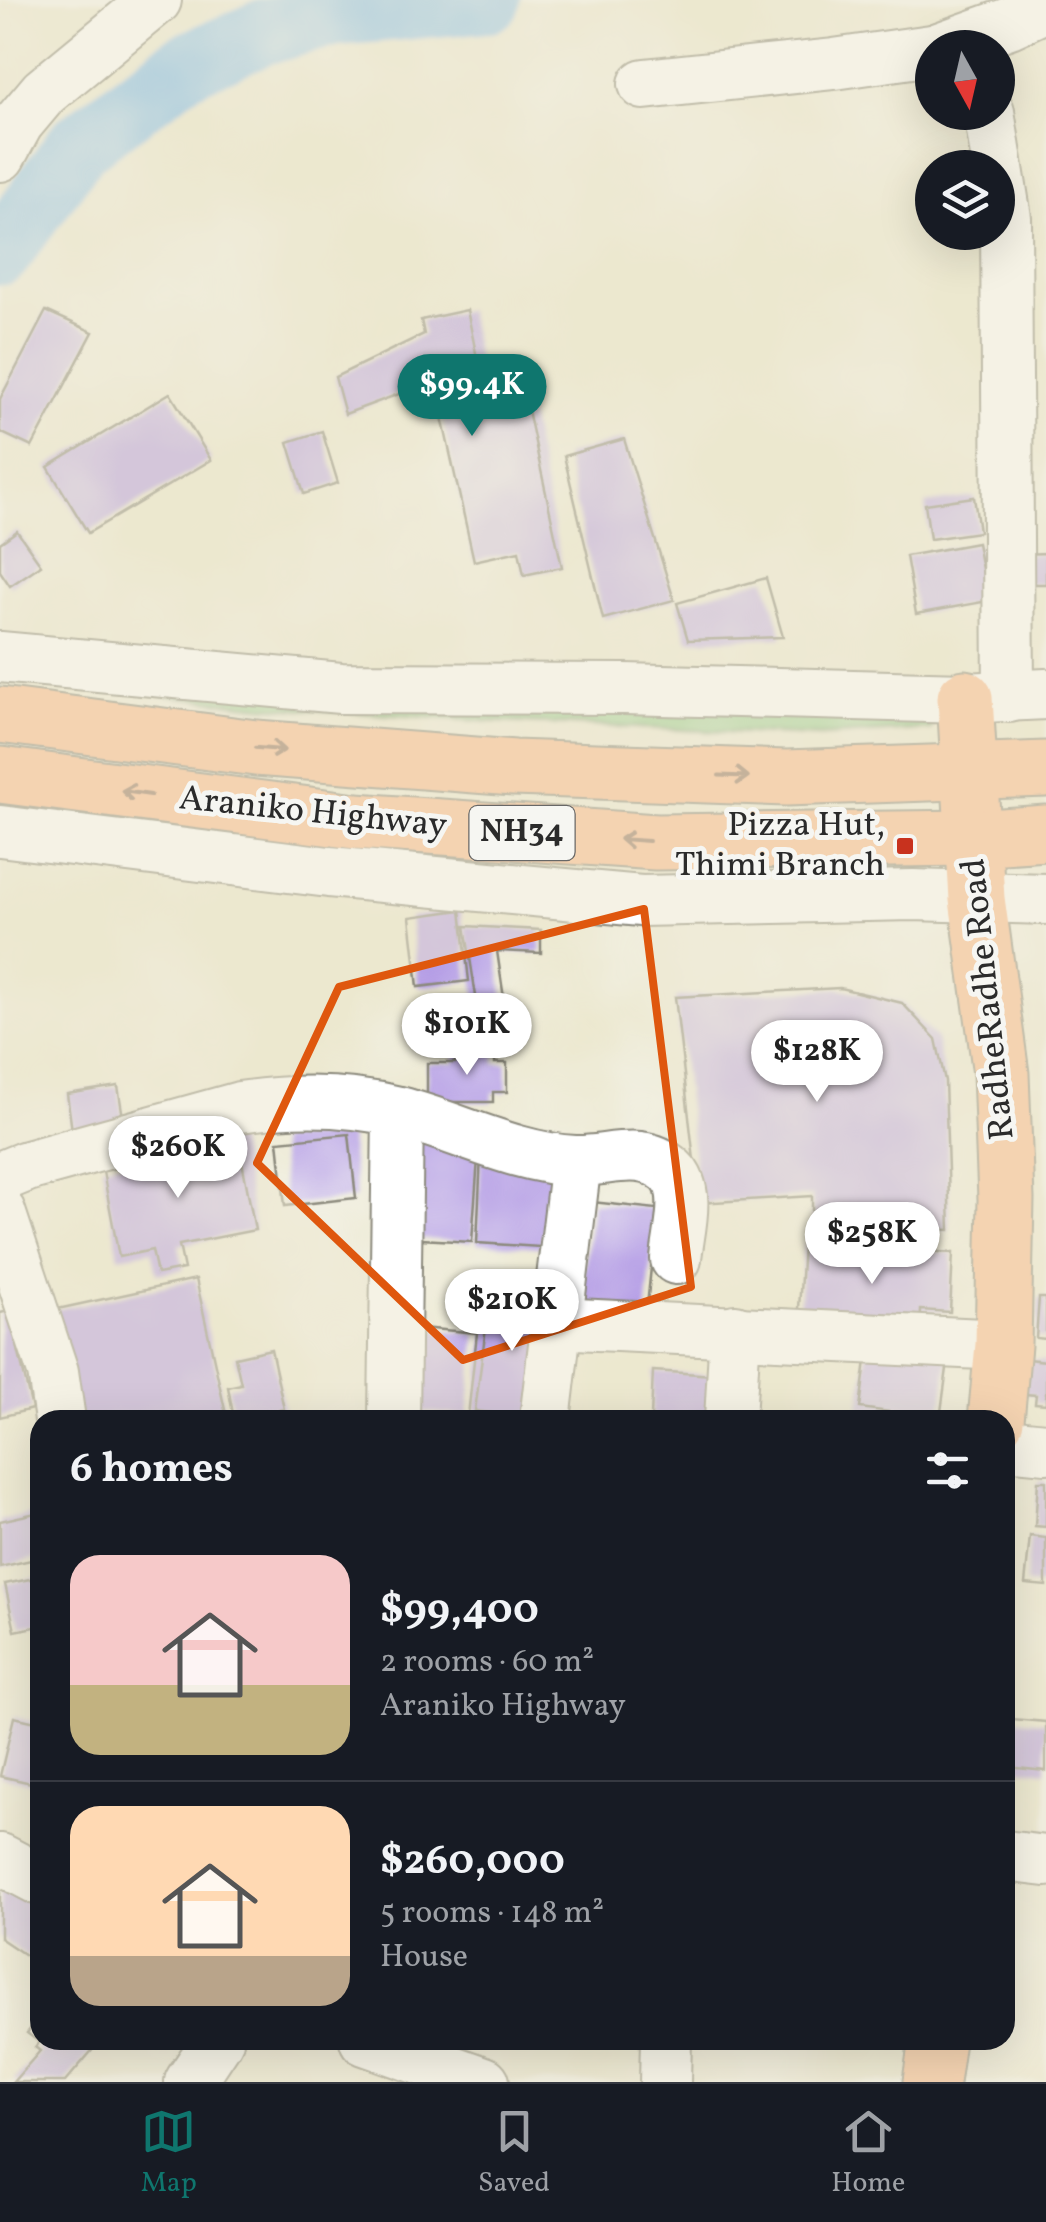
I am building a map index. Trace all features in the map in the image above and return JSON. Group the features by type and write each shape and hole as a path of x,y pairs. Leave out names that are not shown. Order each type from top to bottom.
{"main road":[{"name":"RadheRadhe Road","path":"997,1410 1006,1199 1001,1074 977,899 970,772 1007,696"},
{"name":"Araniko Highway","path":"0,715 256,748 514,768 786,778 1046,769"},
{"name":"Araniko Highway","path":"0,776 356,821 638,841 974,838 1046,833"},
{"path":"931,2082 936,2050"}],"street":[{"path":"0,156 18,123 44,92 156,0"},
{"path":"990,30 1046,6"},
{"path":"644,84 915,51"},
{"path":"0,657 341,688 1007,696 1006,218 993,130"},
{"path":"0,832 368,876 641,901 913,895 1046,899"},
{"path":"0,1177 240,1107 276,1102 349,1102 398,1112 520,1150 576,1161 632,1155 653,1160 672,1172 682,1190 676,1259"},
{"path":"394,1410 398,1112"},
{"path":"546,1410 576,1161"},
{"path":"0,1212 53,1372 59,1410"},
{"path":"556,1322 1002,1345"},
{"path":"731,1410 735,1330"},
{"path":"1015,1445 1046,1448"},
{"path":"1015,1857 1046,1860"},
{"path":"0,1859 30,1875"},
{"path":"190,2082 211,2050"},
{"path":"393,2050 484,2082"},
{"path":"665,2082 666,2050"}],"highlighted area":[{"path":"644,909 691,1287 463,1360 257,1163 339,987"}],"green space":[{"path":"0,677 931,716 933,724 930,729 821,736 483,721 260,706"}],"building":[{"path":"467,310 485,396 523,387 562,567 524,575 519,551 474,561 434,381 345,414 335,377 424,334 421,320"},
{"path":"46,311 93,332 32,447 0,432 0,399"},
{"path":"170,393 211,460 88,533 48,467"},
{"path":"322,431 338,483 304,494 288,442"},
{"path":"624,439 674,600 603,619 564,456"},
{"path":"974,497 979,532 930,539 925,504"},
{"path":"17,531 41,565 10,586 0,571 0,543"},
{"path":"977,543 988,601 916,614 906,556"},
{"path":"1046,553 1046,584 1024,584 1023,554"},
{"path":"766,578 783,637 688,640 677,603"},
{"path":"461,910 469,981 418,987 410,917"},
{"path":"465,926 541,930 541,953 497,951 505,1005 478,1009"},
{"path":"840,988 902,1003 936,1039 945,1081 950,1230 812,1222 812,1196 699,1203 675,997"},
{"path":"455,1049 495,1049 495,1063 507,1063 507,1092 493,1092 493,1102 427,1102 427,1063 455,1063"},
{"path":"118,1086 125,1130 73,1138 67,1094"},
{"path":"349,1134 356,1198 285,1206 278,1141"},
{"path":"411,1139 479,1144 472,1242 404,1238"},
{"path":"238,1140 255,1230 179,1245 184,1269 157,1274 152,1250 119,1257 102,1166"},
{"path":"481,1154 556,1168 540,1247 477,1243"},
{"path":"592,1202 657,1209 646,1316 580,1309"},
{"path":"803,1244 953,1253 950,1312 921,1310 920,1332 798,1325"},
{"path":"196,1279 225,1410 75,1410 53,1310"},
{"path":"491,1289 549,1296 535,1410 475,1410"},
{"path":"1039,1298 1046,1298 1046,1339 1036,1338"},
{"path":"9,1311 32,1409 0,1417 0,1313"},
{"path":"420,1328 477,1333 469,1410 412,1410"},
{"path":"868,1344 949,1354 941,1410 860,1408"},
{"path":"271,1349 284,1409 232,1410 228,1387 241,1384 235,1357"},
{"path":"1017,1358 1046,1361 1046,1404 1035,1403 1036,1395 1013,1393"},
{"path":"653,1371 713,1375 711,1410 651,1410"},
{"path":"1038,1481 1046,1481 1046,1527 1035,1526"},
{"path":"30,1514 30,1560 0,1567 0,1521"},
{"path":"1030,1536 1046,1538 1046,1586 1025,1584"},
{"path":"30,1579 30,1628 15,1631 5,1584"},
{"path":"14,1717 30,1721 30,1783 0,1776"},
{"path":"1015,1719 1046,1722 1046,1771 1015,1768"},
{"path":"0,1882 30,1898 30,1958 0,1938"},
{"path":"92,2050 65,2082 13,2082 40,2051"}],"waterway":[{"path":"0,253 78,145 184,66 261,33 334,14 488,0"}],"place":[{"name":"Pizza Hut, Thimi Branch","path":"905,846"}]}
